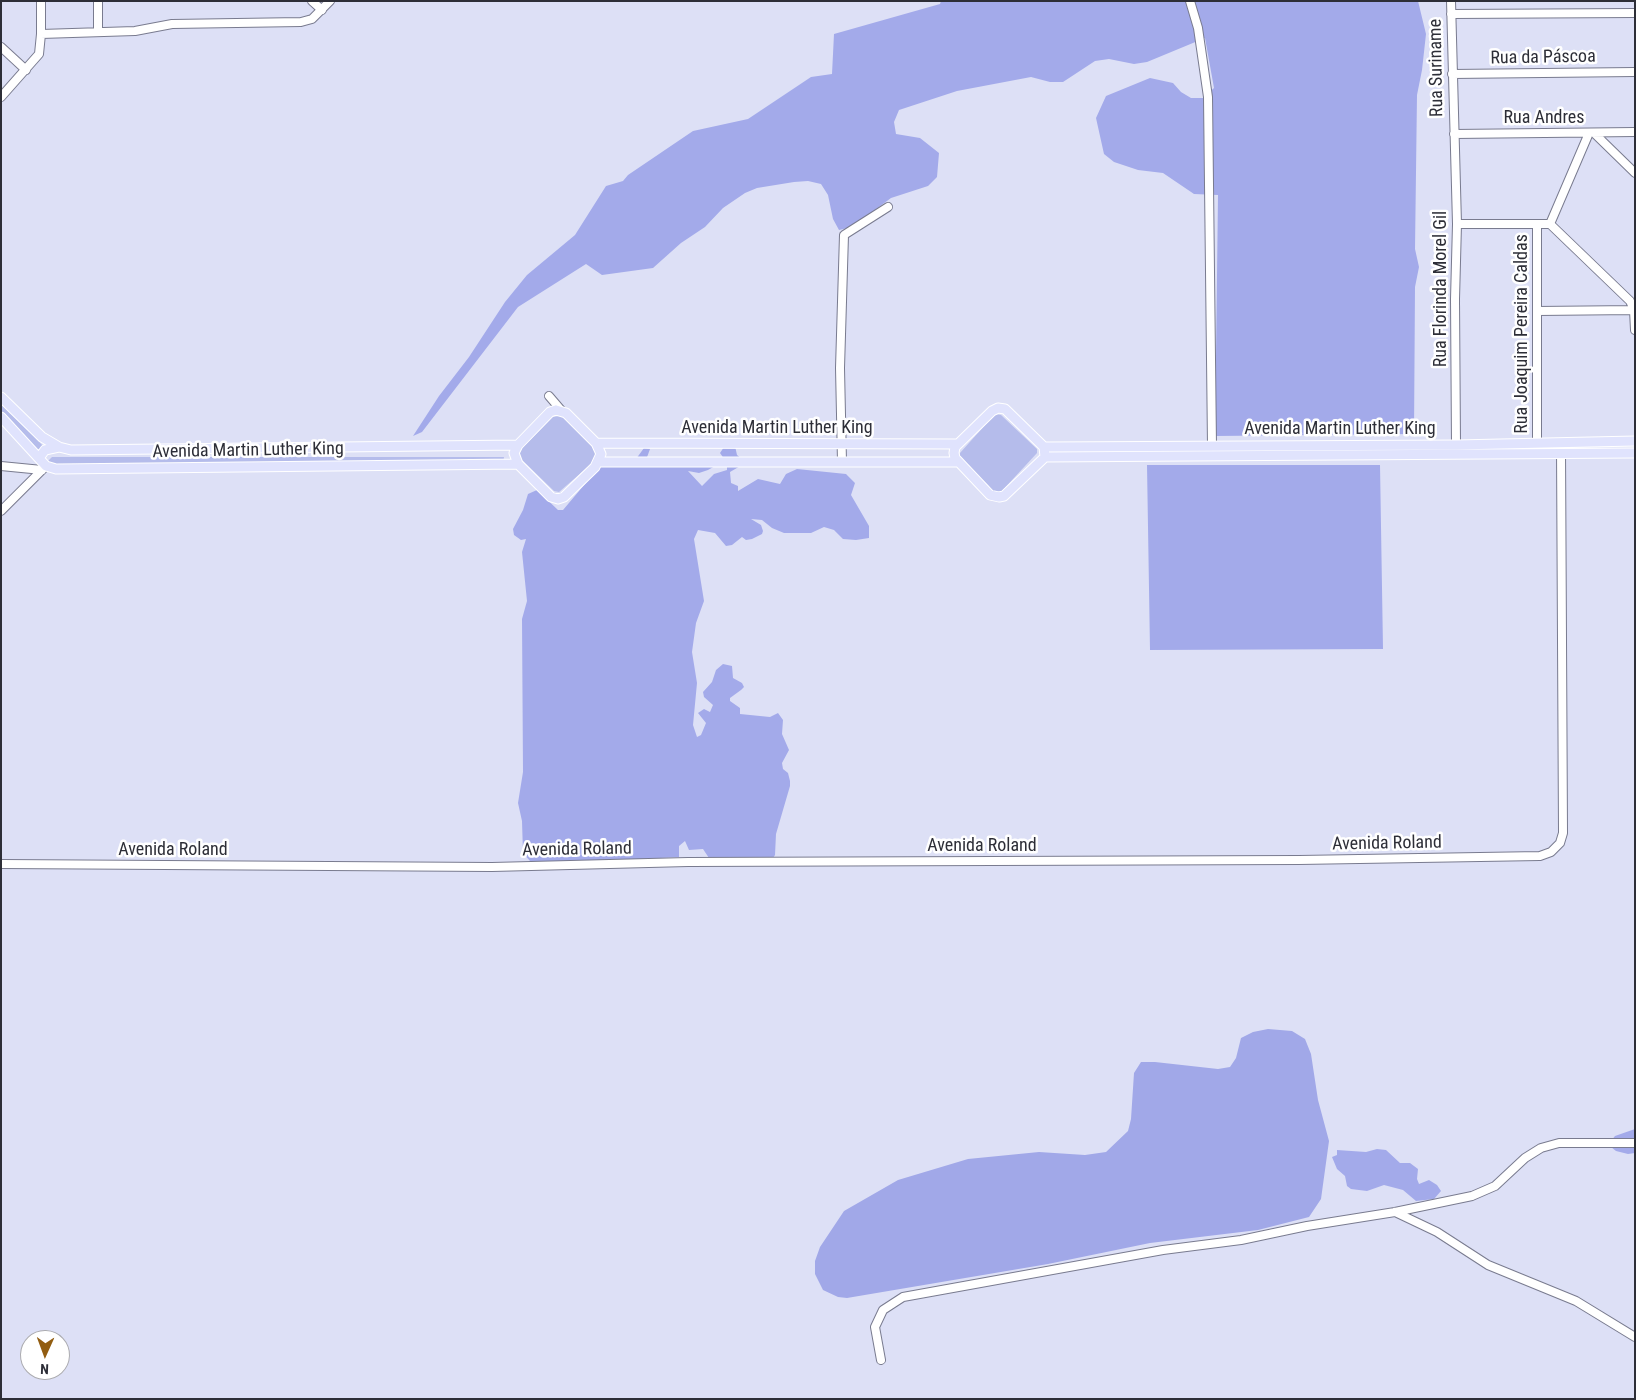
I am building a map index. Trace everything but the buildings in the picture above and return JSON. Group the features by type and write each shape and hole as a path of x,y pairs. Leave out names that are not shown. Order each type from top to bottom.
{"main road":[{"name":"Avenida Martin Luther King","path":"1,397 42,437 59,447 94,450 518,445"},
{"path":"998,408 1005,409 1044,447 1045,457 1004,496 999,497 990,495 958,462 954,453 957,444 992,411 998,408"},
{"path":"561,410 596,443 601,454 599,462 564,497 558,499 551,497 518,464 514,452 518,445 550,412 561,410"},
{"path":"1,417 39,458 44,468"},
{"name":"Avenida Martin Luther King","path":"1044,447 1635,442"},
{"name":"Avenida Martin Luther King","path":"596,443 957,444"},
{"path":"718,444 718,462"},
{"path":"39,458 45,450 59,447"},
{"name":"Avenida Martin Luther King","path":"1045,457 1635,453"},
{"name":"Avenida Martin Luther King","path":"599,462 958,462"},
{"name":"Avenida Martin Luther King","path":"44,468 67,470 518,464"}],"street":[{"path":"1,97 39,54 41,1"},
{"path":"98,1 98,32"},
{"path":"312,1 322,10"},
{"path":"41,34 136,31 172,24 301,22 312,19 330,1"},
{"path":"1190,1 1198,28 1208,97 1212,446"},
{"name":"Rua Suriname","path":"1451,1 1454,134"},
{"path":"1451,14 1635,13"},
{"path":"1,47 26,70"},
{"name":"Rua da Páscoa","path":"1452,74 1635,72"},
{"name":"Rua Andres","path":"1454,134 1635,132"},
{"path":"1550,224 1592,133 1635,173"},
{"name":"Rua Florinda Morel Gil","path":"1454,134 1457,224 1455,299 1456,445"},
{"path":"842,462 840,368 844,235 888,208"},
{"path":"1457,224 1550,224 1630,301 1634,310 1635,330"},
{"name":"Rua Joaquim Pereira Caldas","path":"1537,224 1537,444"},
{"path":"1537,311 1634,310"},
{"path":"549,396 561,410"},
{"name":"Avenida Roland","path":"1,864 492,867 698,862 1298,860 1540,856 1552,852 1560,843 1563,832 1561,444"},
{"path":"1,466 44,468"},
{"path":"1,511 44,468"},
{"path":"881,1360 875,1327 883,1310 904,1297 1163,1250 1241,1240 1472,1196 1495,1186 1525,1158 1541,1148 1558,1143 1635,1143"},
{"path":"1395,1212 1452,1241 1488,1265 1576,1301 1635,1337"}],"shaded area":[{"path":"941,1 1418,1 1426,34 1417,95 1415,249 1419,267 1415,287 1414,434 1215,436 1218,195 1194,194 1163,173 1138,170 1114,162 1104,154 1096,118 1106,96 1150,78 1173,83 1181,92 1191,98 1203,98 1214,88 1205,38 1147,62 1134,64 1109,59 1095,61 1063,82 1050,82 1031,77 957,91 899,110 894,122 896,134 920,138 939,153 937,177 928,186 891,198 852,227 839,230 833,219 828,195 821,184 808,181 794,182 757,188 745,193 723,208 705,227 681,243 653,268 602,275 586,264 518,307 422,432 413,436 505,302 527,275 575,235 606,186 623,181 628,175 693,131 748,119 811,77 832,74 834,34 940,4"},
{"path":"1,401 43,446 37,451 1,413"},
{"path":"995,414 1001,415 1037,449 1037,453 1001,492 992,492 960,456 960,453"},
{"path":"559,416 564,418 596,450 598,455 596,460 559,492 554,491 521,459 518,452 553,417"},
{"path":"735,446 737,455 743,460 742,465 730,472 731,483 738,486 738,491 758,479 780,484 786,474 797,469 846,474 855,483 851,495 869,526 869,538 856,540 843,539 834,530 824,527 811,533 784,533 772,528 762,520 751,519 761,525 763,531 762,534 752,539 746,540 742,537 732,545 726,546 715,533 698,530 694,539 704,601 696,623 692,652 697,683 693,725 697,737 701,735 706,723 698,713 704,709 710,712 713,705 704,697 703,692 712,682 716,670 723,664 732,666 733,678 742,683 744,687 730,698 730,701 740,708 740,714 770,717 778,713 783,720 782,734 789,750 782,763 783,769 788,773 790,786 776,834 775,855 773,858 709,858 703,849 689,850 685,841 679,846 679,857 548,864 530,861 523,853 522,821 518,803 523,772 522,619 527,601 522,552 526,539 521,540 514,535 513,529 523,510 528,494 537,490 558,510 563,510 601,465 636,459 644,448 650,449 646,460 670,462 678,457 687,461 689,458 697,457 715,458 715,466 708,470 699,473 688,471 702,486 714,474 727,470 727,463 720,453 724,447"},
{"path":"52,457 504,457 503,463 51,464 48,461"},
{"path":"1147,465 1380,465 1383,649 1150,650"},
{"path":"1268,1029 1292,1031 1305,1039 1311,1054 1318,1100 1329,1141 1321,1199 1309,1217 1258,1230 1150,1243 1048,1264 847,1298 838,1297 823,1290 815,1274 815,1261 820,1247 844,1211 898,1180 968,1159 1039,1152 1085,1155 1106,1152 1128,1131 1131,1119 1134,1073 1141,1062 1218,1069 1230,1067 1236,1058 1241,1038 1253,1032"},
{"path":"1635,1129 1635,1153 1628,1154 1616,1151 1611,1147 1611,1141 1615,1136"},
{"path":"1377,1149 1386,1150 1400,1163 1410,1163 1418,1169 1417,1179 1419,1184 1429,1180 1437,1185 1441,1191 1434,1199 1416,1201 1403,1190 1384,1185 1367,1191 1351,1189 1347,1186 1345,1176 1337,1169 1332,1157 1337,1155 1337,1150 1366,1152"}]}
